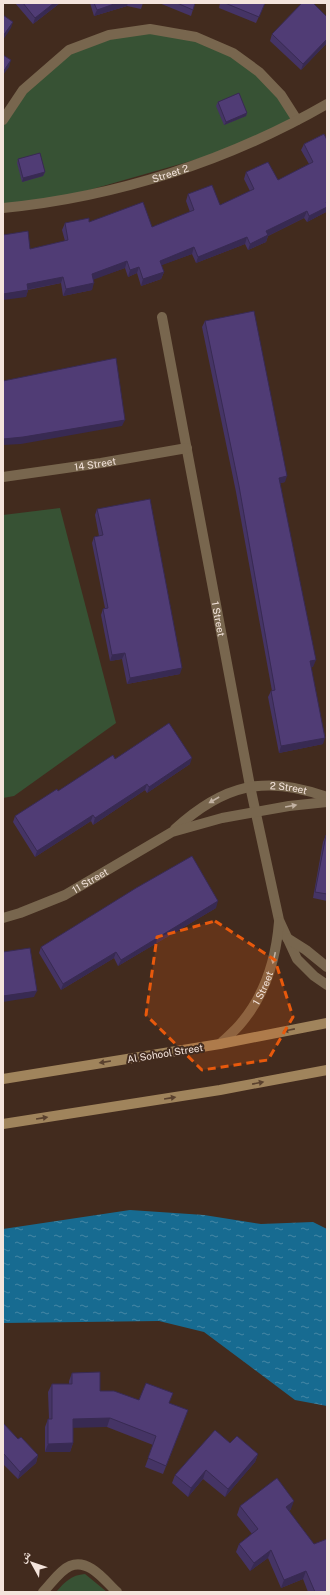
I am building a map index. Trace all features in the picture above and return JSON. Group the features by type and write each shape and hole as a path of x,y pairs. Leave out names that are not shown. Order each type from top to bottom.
{"main road":[{"name":"Al Sohool Street","path":"3,1079 220,1044 327,1023"},
{"path":"3,1124 220,1090 327,1070"}],"street":[{"path":"3,120 23,90 69,50 109,35 150,29 196,37 233,53 259,72 281,95 297,120"},
{"name":"Street 2","path":"3,208 40,204 91,195 142,182 192,166 234,150 327,104"},
{"name":"1 Street","path":"162,317 250,786 279,920 287,938 304,968 327,985"},
{"name":"14 Street","path":"3,477 86,466 187,448"},
{"name":"2 Street","path":"250,786 286,786 327,797"},
{"name":"11 Street","path":"3,918 65,895 172,832 186,819 216,799 233,790 250,786"},
{"name":"2 Street","path":"256,813 305,804 327,802"},
{"name":"11 Street","path":"172,832 205,822 256,813"},
{"name":"1 Street","path":"220,1044 242,1023 259,998 272,970 277,945 279,920"},
{"path":"287,938 306,950 327,967"},
{"path":"43,1592 64,1570 77,1564 92,1568 117,1592"}],"highlighted area":[{"path":"215,921 275,960 293,1017 268,1060 202,1070 146,1015 157,937"}],"green space":[{"path":"150,29 196,37 233,53 281,95 297,120 240,147 40,204 3,208 3,120 23,90 69,50"},
{"path":"60,508 116,723 14,796 3,798 3,515"},
{"path":"85,1574 107,1592 56,1592 72,1577"}],"water":[{"path":"130,1210 204,1215 261,1224 313,1222 327,1229 327,1406 295,1400 204,1332 159,1321 3,1323 3,1229"}],"building":[{"path":"23,3 54,3 35,18"},
{"path":"94,3 117,3 97,10"},
{"path":"177,3 195,3 193,10"},
{"path":"225,3 265,3 259,17"},
{"path":"302,3 313,3 327,17 327,39 303,64 272,34"},
{"path":"3,15 13,22 3,36"},
{"path":"3,55 11,60 3,72"},
{"path":"239,93 247,113 226,122 218,102"},
{"path":"324,134 327,140 327,207 309,216 307,211 266,231 268,235 250,244 247,237 198,257 194,247 160,261 164,272 143,279 139,267 130,270 127,261 92,274 94,283 66,289 63,277 27,284 28,290 3,294 3,235 28,231 30,249 68,240 65,223 89,218 89,222 143,202 152,227 194,210 188,194 212,185 220,205 254,189 246,172 268,162 278,180 313,162 304,144"},
{"path":"40,153 45,172 23,178 18,159"},
{"path":"254,311 287,476 279,478 316,660 310,661 325,738 281,746 271,691 275,690 239,486 205,321"},
{"path":"116,358 125,420 3,439 3,381"},
{"path":"150,499 182,668 130,678 125,653 112,655 103,609 108,608 94,537 103,535 97,509"},
{"path":"169,723 192,758 149,787 147,784 95,818 93,815 37,851 15,816 57,789 58,791 113,755 115,759"},
{"path":"326,835 327,836 327,894 315,892"},
{"path":"192,856 218,901 121,960 116,952 63,984 41,947 136,888"},
{"path":"30,948 37,991 3,996 3,952"},
{"path":"100,1372 100,1391 114,1391 139,1400 146,1383 173,1393 169,1403 188,1410 166,1466 148,1458 156,1436 110,1418 73,1419 73,1443 48,1444 48,1419 52,1419 52,1384 72,1384 72,1373"},
{"path":"3,1423 18,1439 21,1437 38,1455 20,1472 4,1454 3,1456"},
{"path":"215,1430 230,1443 237,1436 258,1454 228,1489 206,1470 191,1488 175,1475"},
{"path":"277,1478 294,1501 286,1507 314,1544 327,1539 327,1592 315,1592 306,1571 284,1580 271,1550 254,1563 239,1544 258,1529 240,1506"}]}
